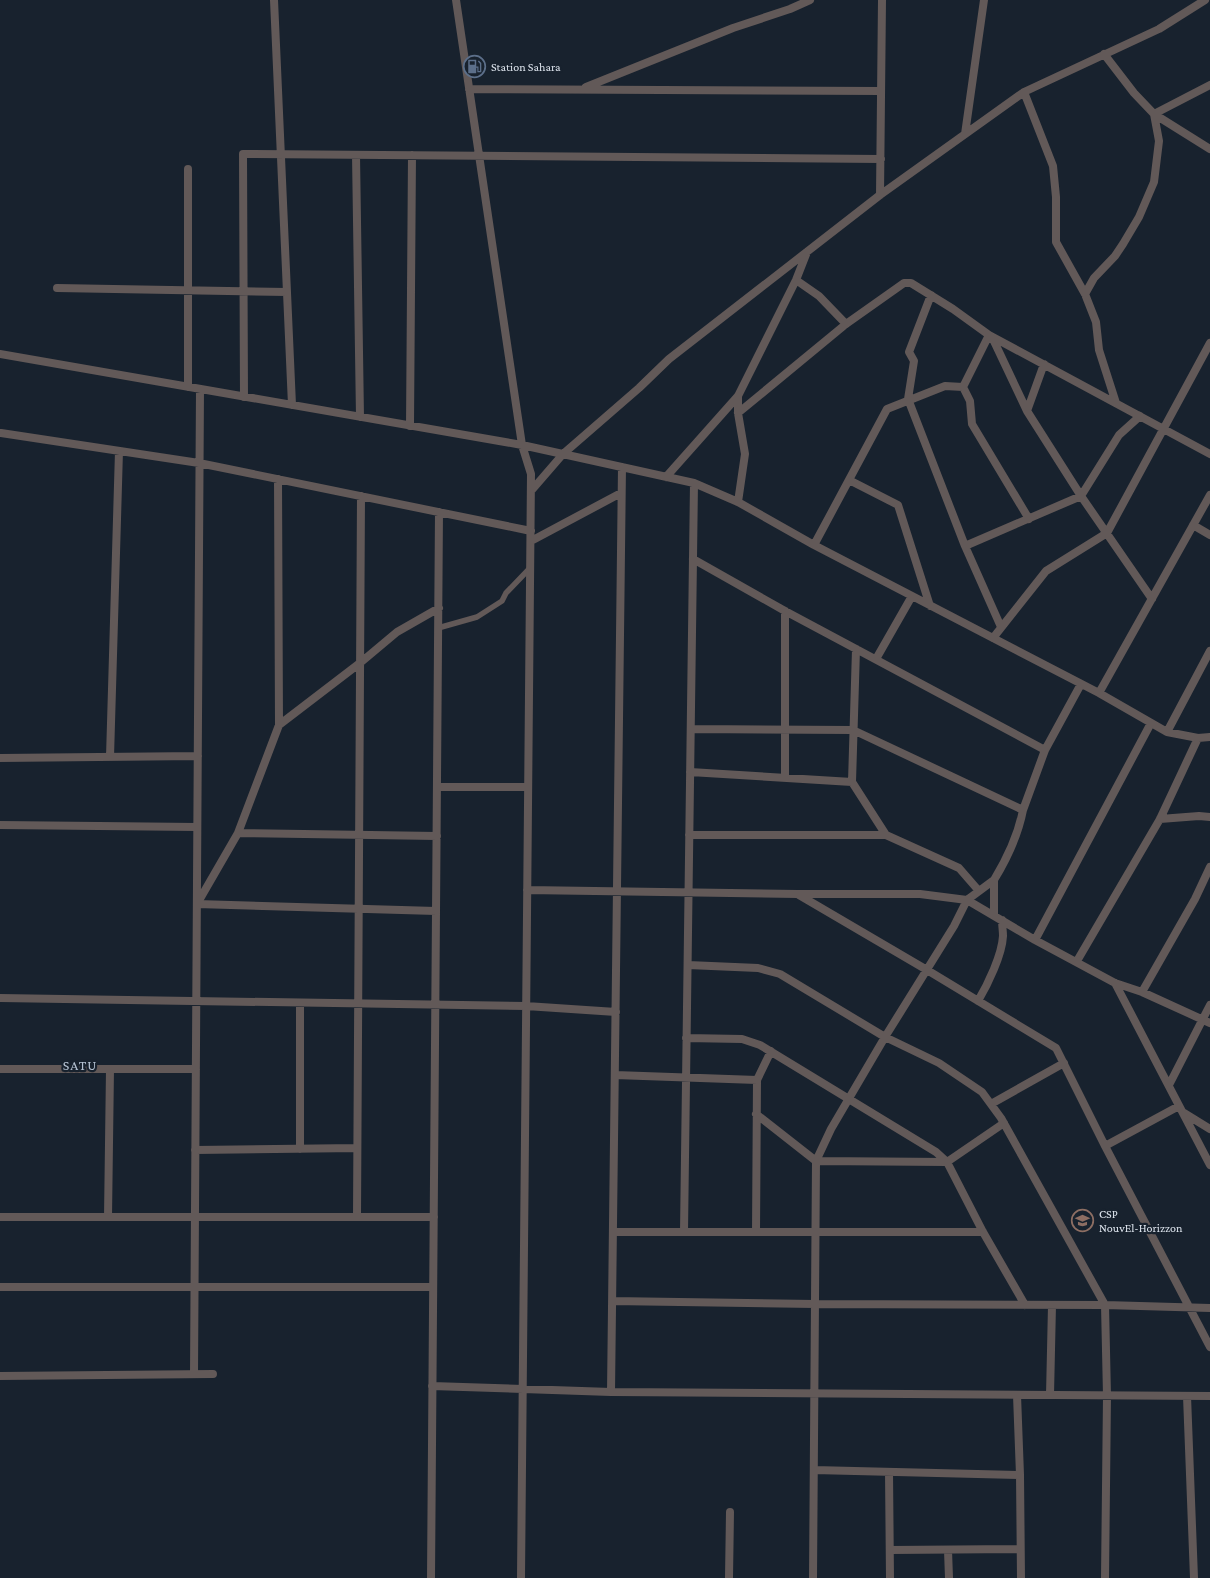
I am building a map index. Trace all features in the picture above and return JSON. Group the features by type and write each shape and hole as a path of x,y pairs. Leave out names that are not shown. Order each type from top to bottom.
{"street":[{"path":"274,0 292,405"},
{"path":"456,0 522,445 531,474 521,1578"},
{"path":"581,89 733,28 790,9 810,0"},
{"path":"880,195 882,0"},
{"path":"965,134 984,0"},
{"path":"531,491 563,454 639,388 679,350 880,195 1024,92 1160,29 1205,0"},
{"path":"1104,54 1134,93 1154,114 1210,149"},
{"path":"1154,114 1210,85"},
{"path":"469,89 881,91"},
{"path":"1024,92 1053,166 1056,196 1056,242 1085,294 1096,322 1099,350 1116,403"},
{"path":"1085,294 1094,278 1115,256 1123,244 1139,217 1154,182 1159,141 1154,114"},
{"path":"244,397 243,154 881,159"},
{"path":"356,154 360,417"},
{"path":"410,426 412,155"},
{"path":"188,168 188,387"},
{"path":"666,477 738,396 796,280 808,251"},
{"path":"796,280 819,296 846,324"},
{"path":"738,413 846,324 904,283 911,283 990,336 1210,454"},
{"path":"57,288 287,292"},
{"path":"931,295 910,352 914,361 908,399 965,546 1001,627"},
{"path":"963,387 990,336"},
{"path":"990,336 1027,411 1081,496 1152,599"},
{"path":"993,638 1046,571 1107,533 1210,343"},
{"path":"0,354 522,445 694,483 738,502 814,545 1099,693 1167,732 1198,738 1210,737"},
{"path":"1027,411 1044,364"},
{"path":"814,545 887,409 908,399 945,386 963,387"},
{"path":"963,387 970,402 972,424 1029,519"},
{"path":"194,1374 200,389"},
{"path":"738,396 738,413 745,454 738,502"},
{"path":"965,546 1081,496 1119,435 1140,416"},
{"path":"1,433 199,463 531,531"},
{"path":"110,757 119,451"},
{"path":"612,1392 622,467"},
{"path":"197,904 238,833 279,725 278,479"},
{"path":"849,480 898,505 930,606"},
{"path":"684,1232 694,483"},
{"path":"531,541 621,493"},
{"path":"1099,693 1210,495"},
{"path":"357,1217 360,496"},
{"path":"431,1578 439,512"},
{"path":"1193,525 1210,534"},
{"path":"693,559 785,611 1045,750"},
{"path":"438,628 477,617 502,602 506,593 531,567"},
{"path":"876,659 912,596"},
{"path":"279,725 397,632 439,608"},
{"path":"785,611 785,778"},
{"path":"856,649 852,782 886,835"},
{"path":"1167,732 1210,651"},
{"path":"813,1578 816,1161 831,1129 967,900 994,880 1009,855 1045,750 1081,684"},
{"path":"1035,940 1151,723"},
{"path":"691,729 853,730 1023,810"},
{"path":"1077,962 1160,819 1198,738"},
{"path":"0,758 198,756"},
{"path":"690,772 852,782"},
{"path":"437,786 528,787"},
{"path":"1160,819 1210,817"},
{"path":"0,825 197,827"},
{"path":"238,833 437,836"},
{"path":"689,835 886,835 959,868 979,891"},
{"path":"1142,992 1195,899 1210,867"},
{"path":"978,1001 987,987 995,967 1003,937 998,918 994,880"},
{"path":"527,890 920,894 967,900 1035,940 1115,982 1206,1021"},
{"path":"798,894 1056,1048 1104,1146 1210,1347"},
{"path":"197,904 436,911"},
{"path":"688,965 758,968 780,974 885,1037 940,1063 982,1092 991,1104 1105,1305 1107,1396 1105,1578"},
{"path":"1115,982 1210,1165"},
{"path":"0,998 526,1006 616,1012"},
{"path":"300,1003 300,1149"},
{"path":"1169,1085 1206,1021 1210,1005"},
{"path":"686,1038 742,1039 760,1045 936,1152 947,1162 983,1232 1025,1305"},
{"path":"756,1232 756,1080 771,1052"},
{"path":"991,1104 1064,1063"},
{"path":"0,1069 196,1070"},
{"path":"108,1217 110,1069"},
{"path":"615,1074 756,1080"},
{"path":"1104,1146 1181,1109"},
{"path":"1181,1109 1210,1129"},
{"path":"756,1114 816,1161 947,1162 1004,1124"},
{"path":"195,1150 357,1148"},
{"path":"0,1217 434,1217"},
{"path":"613,1232 983,1232"},
{"path":"0,1287 433,1287"},
{"path":"612,1300 815,1304 1105,1305 1210,1308"},
{"path":"1050,1395 1052,1305"},
{"path":"0,1376 213,1374"},
{"path":"432,1386 612,1392 1210,1396"},
{"path":"1017,1395 1021,1578"},
{"path":"1188,1396 1194,1578"},
{"path":"814,1470 1020,1475"},
{"path":"890,1472 890,1578"},
{"path":"729,1578 730,1512"},
{"path":"890,1550 1020,1549"},
{"path":"948,1550 949,1578"}],"place":[{"name":"Station Sahara","path":"475,67"},
{"name":"CSP NouvEl-Horizzon","path":"1083,1221"}],"district":[{"name":"SATU","path":"80,1065"}]}
